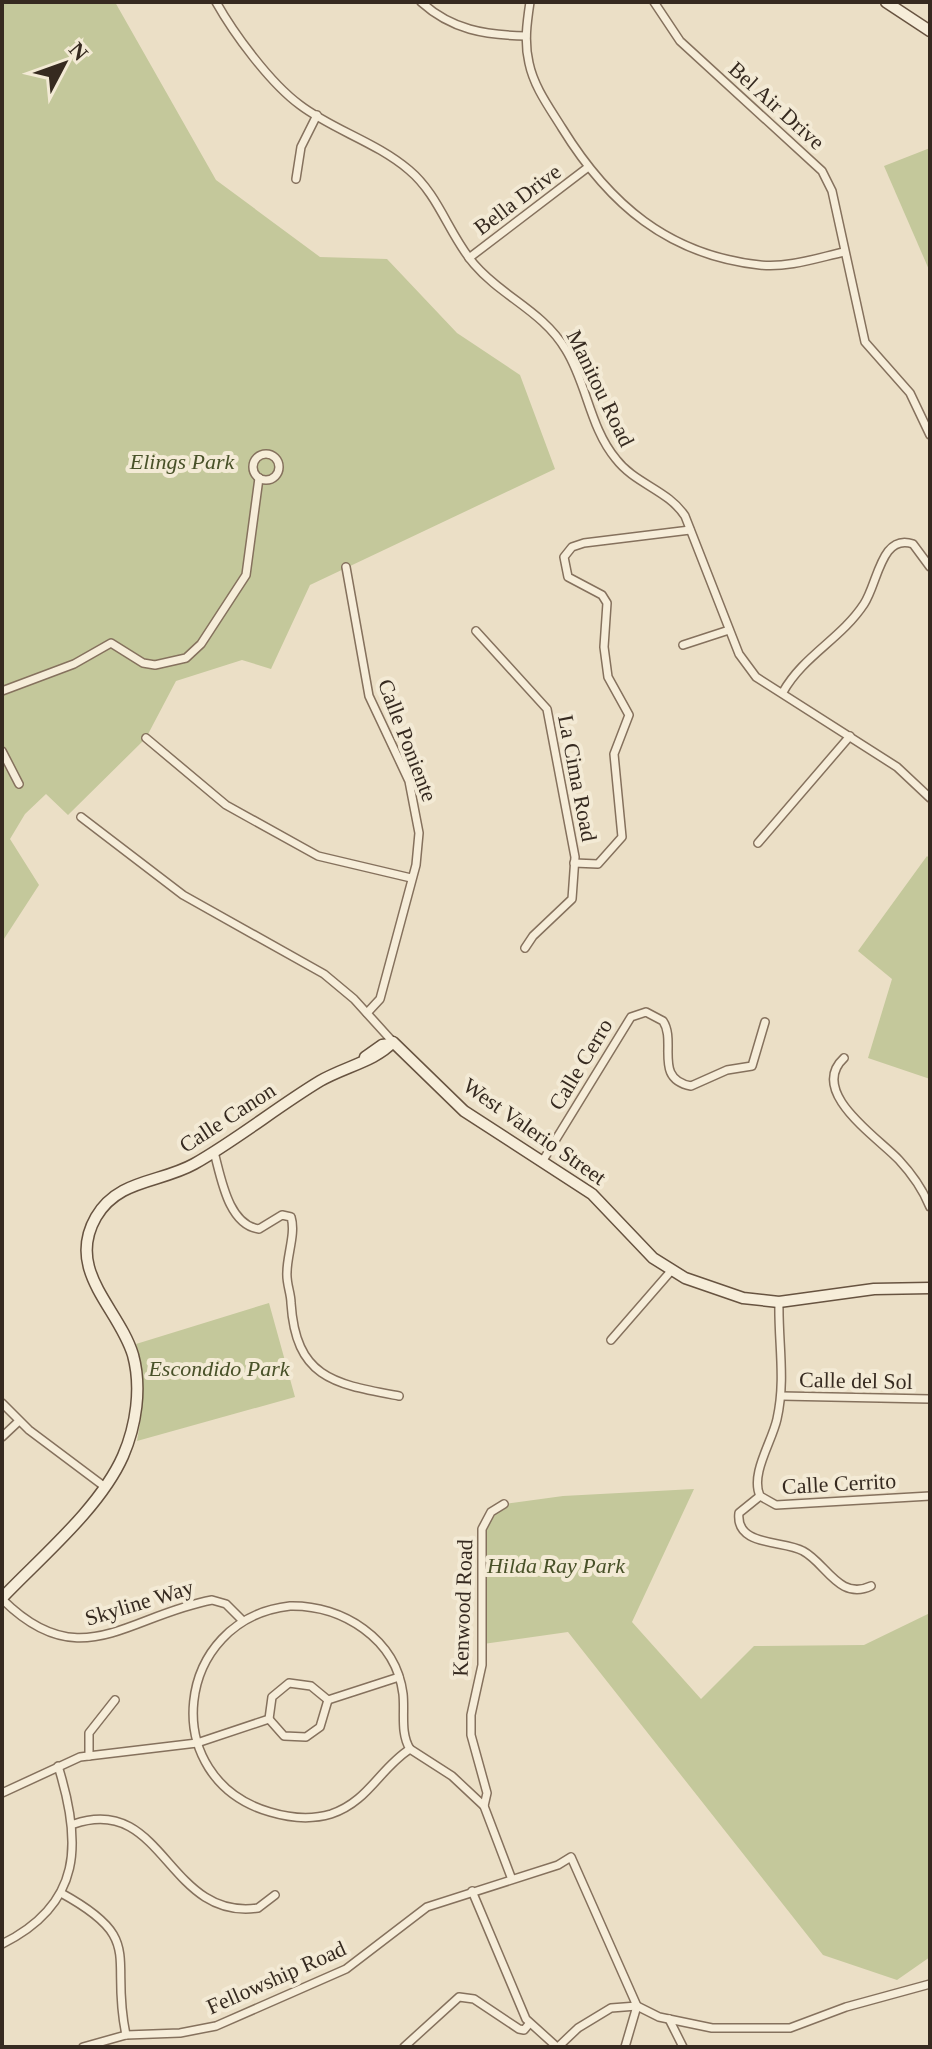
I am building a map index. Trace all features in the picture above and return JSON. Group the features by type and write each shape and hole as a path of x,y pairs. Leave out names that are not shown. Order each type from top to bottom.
{"street":[{"name":"Manitou Road","path":"216,2 289,96 409,170 430,193 469,258 495,284 548,325 574,365 606,447 637,479 672,500 690,530 746,666 762,681 910,776 930,798"},
{"path":"421,2 463,28 495,35 526,36"},
{"path":"530,2 526,36 534,79 587,168 633,215 690,247 763,266 844,252"},
{"name":"Bel Air Drive","path":"654,2 680,41 822,171 832,191 865,342 910,393 930,435"},
{"path":"886,2 930,31"},
{"path":"296,179 301,147 317,115"},
{"name":"Bella Drive","path":"469,258 587,168"},
{"path":"2,691 74,664 111,643 150,665 186,658 201,644 246,575 259,478"},
{"name":"La Cima Road","path":"574,863 598,864 622,837 614,754 629,715 608,677 604,647 607,603 602,595 568,577 564,557 572,547 584,543 690,530"},
{"path":"783,692 805,662 852,621 873,588 889,547 898,542 913,544 930,567"},
{"name":"Calle Poniente","path":"346,567 369,696 414,797 419,833 411,878 380,999 367,1013"},
{"path":"683,645 729,630"},
{"name":"La Cima Road","path":"476,631 547,709 574,863 572,899 533,936 525,948"},
{"path":"758,843 850,736"},
{"path":"146,738 226,805 318,856 411,878"},
{"path":"2,751 19,784"},
{"name":"West Valerio Street","path":"81,817 183,895 324,974 464,1111 592,1194 653,1258 671,1271 722,1292 779,1302 874,1289 930,1288"},
{"name":"Calle Cerro","path":"542,1162 631,1017 646,1012 663,1021 669,1034 666,1055 669,1070 679,1082 691,1086 727,1070 752,1066 765,1022"},
{"name":"Calle Canon","path":"2,1599 105,1487 122,1457 133,1424 137,1389 134,1359 123,1331 91,1280 87,1248 92,1226 105,1204 122,1190 185,1168 214,1152 320,1081 365,1057 376,1056 392,1043"},
{"path":"844,1058 835,1077 838,1097 859,1123 911,1173 930,1207"},
{"path":"214,1152 231,1204 247,1226 264,1228 282,1215 293,1221 286,1275 291,1323 306,1357 335,1381 363,1391 399,1396"},
{"path":"611,1340 671,1271"},
{"name":"Calle Cerrito","path":"779,1302 783,1360 781,1396 772,1439 756,1481 760,1496 776,1505 930,1496"},
{"name":"Calle del Sol","path":"781,1396 930,1399"},
{"path":"2,1403 19,1421 105,1487"},
{"path":"2,1437 19,1421"},
{"path":"760,1496 739,1513 740,1526 746,1533 762,1541 804,1551 837,1584 866,1589 871,1586"},
{"name":"Kenwood Road","path":"504,1504 488,1516 482,1535 482,1665 471,1715 471,1735 487,1793 484,1806 511,1877"},
{"name":"Skyline Way","path":"2,1599 29,1624 50,1634 73,1639 96,1637 212,1600 226,1604 243,1621"},
{"path":"410,1749 396,1757 372,1789 352,1804 329,1814 307,1818 264,1810 236,1795 216,1776 197,1743 192,1706 199,1674 219,1640 243,1621 263,1611 290,1606 333,1611 371,1635 386,1652 399,1677 404,1731 410,1749 445,1771 484,1806"},
{"path":"328,1700 399,1677"},
{"path":"289,1683 311,1686 328,1700 320,1727 306,1737 284,1736 269,1719 272,1697 289,1683"},
{"path":"89,1756 89,1733 115,1700"},
{"path":"2,1793 58,1766 89,1756 197,1743 269,1719"},
{"path":"2,1944 36,1923 61,1893 73,1860 74,1824 58,1766"},
{"path":"74,1824 107,1820 128,1826 157,1848 194,1892 221,1907 258,1908 275,1895"},
{"path":"511,1877 558,1865 571,1857 637,2006 625,2047"},
{"name":"Fellowship Road","path":"83,2047 126,2035 207,2029 311,1987 359,1961 409,1918 511,1877"},
{"path":"472,1891 529,2024 557,2047 578,2028 611,2008 637,2006 669,2019 712,2028 790,2028 846,2007 930,1984"},
{"path":"61,1893 97,1913 113,1931 119,1949 120,1996 126,2035"},
{"path":"404,2047 459,1997 474,1999 519,2029 524,2030 529,2024"},
{"path":"669,2019 683,2047"}],"green space":[{"name":"Elings Park","path":"2,2 115,2 216,180 320,257 387,259 457,333 520,375 555,469 310,585 271,669 242,660 176,681 146,738 68,815 46,794 25,814 10,839 39,885 2,942"},
{"path":"930,148 930,272 884,166"},
{"path":"927,856 930,859 930,1079 868,1058 892,979 858,951"},
{"name":"Escondido Park","path":"269,1303 295,1397 137,1441 143,1392 142,1368 136,1344"},
{"name":"Hilda Ray Park","path":"694,1489 632,1622 701,1699 754,1646 864,1645 930,1613 930,1957 897,1980 823,1955 568,1632 483,1644 485,1520 504,1504 563,1496"}]}
